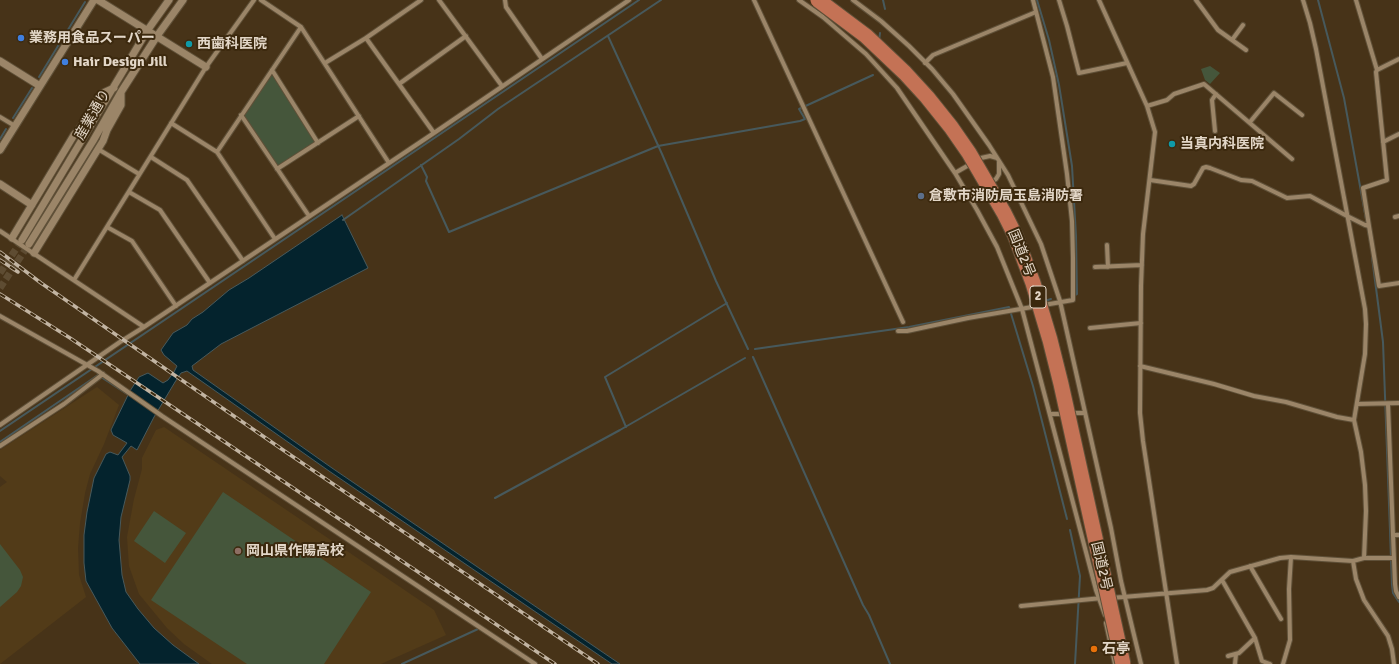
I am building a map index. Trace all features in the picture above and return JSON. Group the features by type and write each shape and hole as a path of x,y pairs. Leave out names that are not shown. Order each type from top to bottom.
{"highway":[{"name":"国道2号","path":"818,0 866,36 905,73 927,97 969,153 986,180 1015,235 1033,283 1050,340 1123,664"}],"street":[{"path":"0,150 94,0"},
{"path":"98,0 206,67"},
{"name":"産業通り","path":"29,244 93,141 147,31 169,0"},
{"name":"産業通り","path":"22,240 117,90 183,0"},
{"path":"74,280 206,67 254,0"},
{"path":"261,0 301,27 389,163"},
{"path":"325,63 366,38 421,0"},
{"path":"439,0 502,86"},
{"path":"505,0 506,7 542,59"},
{"path":"0,425 629,0"},
{"path":"754,0 903,322"},
{"path":"799,0 840,31 866,54 897,88 955,173 997,247 1022,309 1099,598 1104,611 1115,664"},
{"path":"853,0 881,21 925,63 957,99 1008,175 1041,244 1060,301 1141,664"},
{"path":"898,331 907,331 1060,301 1073,300 1072,222 1067,174 1053,77 1033,0"},
{"path":"1059,0 1078,73 1127,63"},
{"path":"1099,0 1147,106 1156,132 1143,234 1140,413 1177,664"},
{"path":"1196,0 1218,30 1246,50"},
{"path":"1303,0 1315,44 1364,303 1366,324 1365,354 1354,420 1361,452 1365,485 1366,511 1364,558"},
{"path":"1356,0 1377,70 1382,142 1387,180 1363,188 1367,226 1380,286 1399,283"},
{"path":"925,63 932,55 1036,12"},
{"path":"1232,40 1243,25"},
{"path":"217,152 301,27"},
{"path":"399,84 466,36"},
{"path":"366,38 434,133"},
{"path":"1377,70 1399,59"},
{"path":"0,61 40,86"},
{"path":"272,70 318,142"},
{"path":"1147,106 1167,100 1174,94 1204,84 1292,159"},
{"path":"12,238 74,135 88,118 101,94 117,90 121,105 98,149 34,254"},
{"path":"1250,122 1274,93 1302,115"},
{"path":"1215,131 1212,100 1216,94"},
{"path":"241,115 309,216"},
{"path":"277,169 359,116"},
{"path":"0,117 15,126"},
{"path":"171,123 217,152 275,239"},
{"path":"1382,142 1399,134"},
{"path":"98,149 139,174"},
{"path":"955,173 981,158 990,156 998,160"},
{"path":"151,157 187,180 243,261"},
{"path":"969,196 996,179 999,174 998,160"},
{"path":"1150,180 1191,186 1194,184 1204,168 1210,168 1236,178 1252,181 1287,198 1310,196 1367,226"},
{"path":"0,184 32,205"},
{"path":"129,192 160,210 210,283"},
{"path":"108,226 132,241 176,306"},
{"path":"0,231 144,327"},
{"path":"1108,246 1108,267"},
{"path":"1095,267 1142,265"},
{"path":"0,316 103,374 159,414 535,664"},
{"path":"1090,328 1141,323"},
{"path":"1140,366 1214,384 1254,396 1286,402 1337,417 1354,420"},
{"path":"0,446 64,404 103,374"},
{"path":"1357,404 1388,404 1399,402"},
{"path":"1388,404 1394,535 1392,558 1396,591 1399,597"},
{"path":"1050,414 1085,413"},
{"path":"1394,535 1399,535"},
{"path":"1021,606 1099,598 1207,590 1213,588 1230,572 1280,558 1291,557 1353,561 1364,558 1392,558"},
{"path":"1284,664 1290,640 1289,589 1291,557"},
{"path":"1353,561 1356,579 1364,600 1388,636 1394,664"},
{"path":"1250,566 1281,619"},
{"path":"1222,580 1254,638 1262,661 1270,664"},
{"path":"1228,656 1239,653 1254,638"},
{"path":"1235,664 1236,654"}],"shaded area":[{"path":"97,387 119,405 104,444 90,474 85,493 78,548 79,575 86,597 0,664 0,487 7,482 0,476 0,450"},
{"name":"岡山県作陽高校","path":"164,427 434,610 446,635 381,664 212,664 184,644 167,628 139,594 129,566 127,537 134,499 142,469 142,458 156,430"}],"green space":[{"path":"1210,66 1220,73 1210,84 1205,80 1201,69"},
{"path":"272,74 316,143 278,167 244,116"},
{"path":"223,492 371,592 324,664 247,664 151,600"},
{"path":"154,511 186,533 165,563 134,541"},
{"path":"0,544 20,570 23,577 21,586 17,592 0,607"}],"water":[{"path":"342,215 368,268 221,344 192,366 193,370 332,468 620,664 612,664 329,471 187,371 181,373 175,382 154,417 137,450 131,446 122,457 130,476 130,480 121,517 119,540 122,575 126,592 154,628 173,645 199,664 140,664 112,628 86,581 84,563 84,535 94,478 106,454 110,452 118,455 127,443 113,435 111,430 130,391 139,377 148,373 163,383 168,380 174,372 177,366 164,355 161,350 173,333 187,325 192,319 203,312 229,290"}],"waterway":[{"path":"0,431 639,0"},
{"path":"343,220 459,139 498,109 661,0"},
{"path":"883,0 885,9"},
{"path":"1037,0 1049,40 1059,85 1072,166 1076,236 1077,294 1075,295"},
{"path":"1318,0 1344,98 1370,241"},
{"path":"39,77 85,2"},
{"path":"879,41 880,33"},
{"path":"608,36 662,154 716,281 748,349"},
{"path":"421,165 427,177 426,181 449,232 658,146 800,121 805,119 799,109 873,75"},
{"path":"13,118 32,88"},
{"path":"0,139 6,129"},
{"path":"1372,257 1383,342 1392,585 1393,593 1399,602"},
{"path":"1045,301 1051,299"},
{"path":"626,427 605,377 727,303"},
{"path":"755,349 909,327 1009,307 1033,386 1067,519"},
{"path":"753,357 890,664"},
{"path":"495,498 620,430 745,358"},
{"path":"0,442 98,375 127,394"},
{"path":"1070,530 1080,576 1075,664"},
{"path":"402,664 478,629"}],"tunnel":[{"path":"0,273 22,240"},
{"path":"0,288 29,244"}],"railway":[{"path":"0,252 41,283 286,452 598,664"},
{"path":"0,260 18,272"},
{"path":"0,294 70,338 555,664"}],"place":[{"name":"業務用食品スーパー","path":"21,38"},
{"name":"西歯科医院","path":"189,44"},
{"name":"Hair Design Jill","path":"65,62"},
{"name":"当真内科医院","path":"1172,144"},
{"name":"倉敷市消防局玉島消防署","path":"921,196"},
{"name":"岡山県作陽高校","path":"238,551"},
{"name":"石亭","path":"1094,649"}]}
